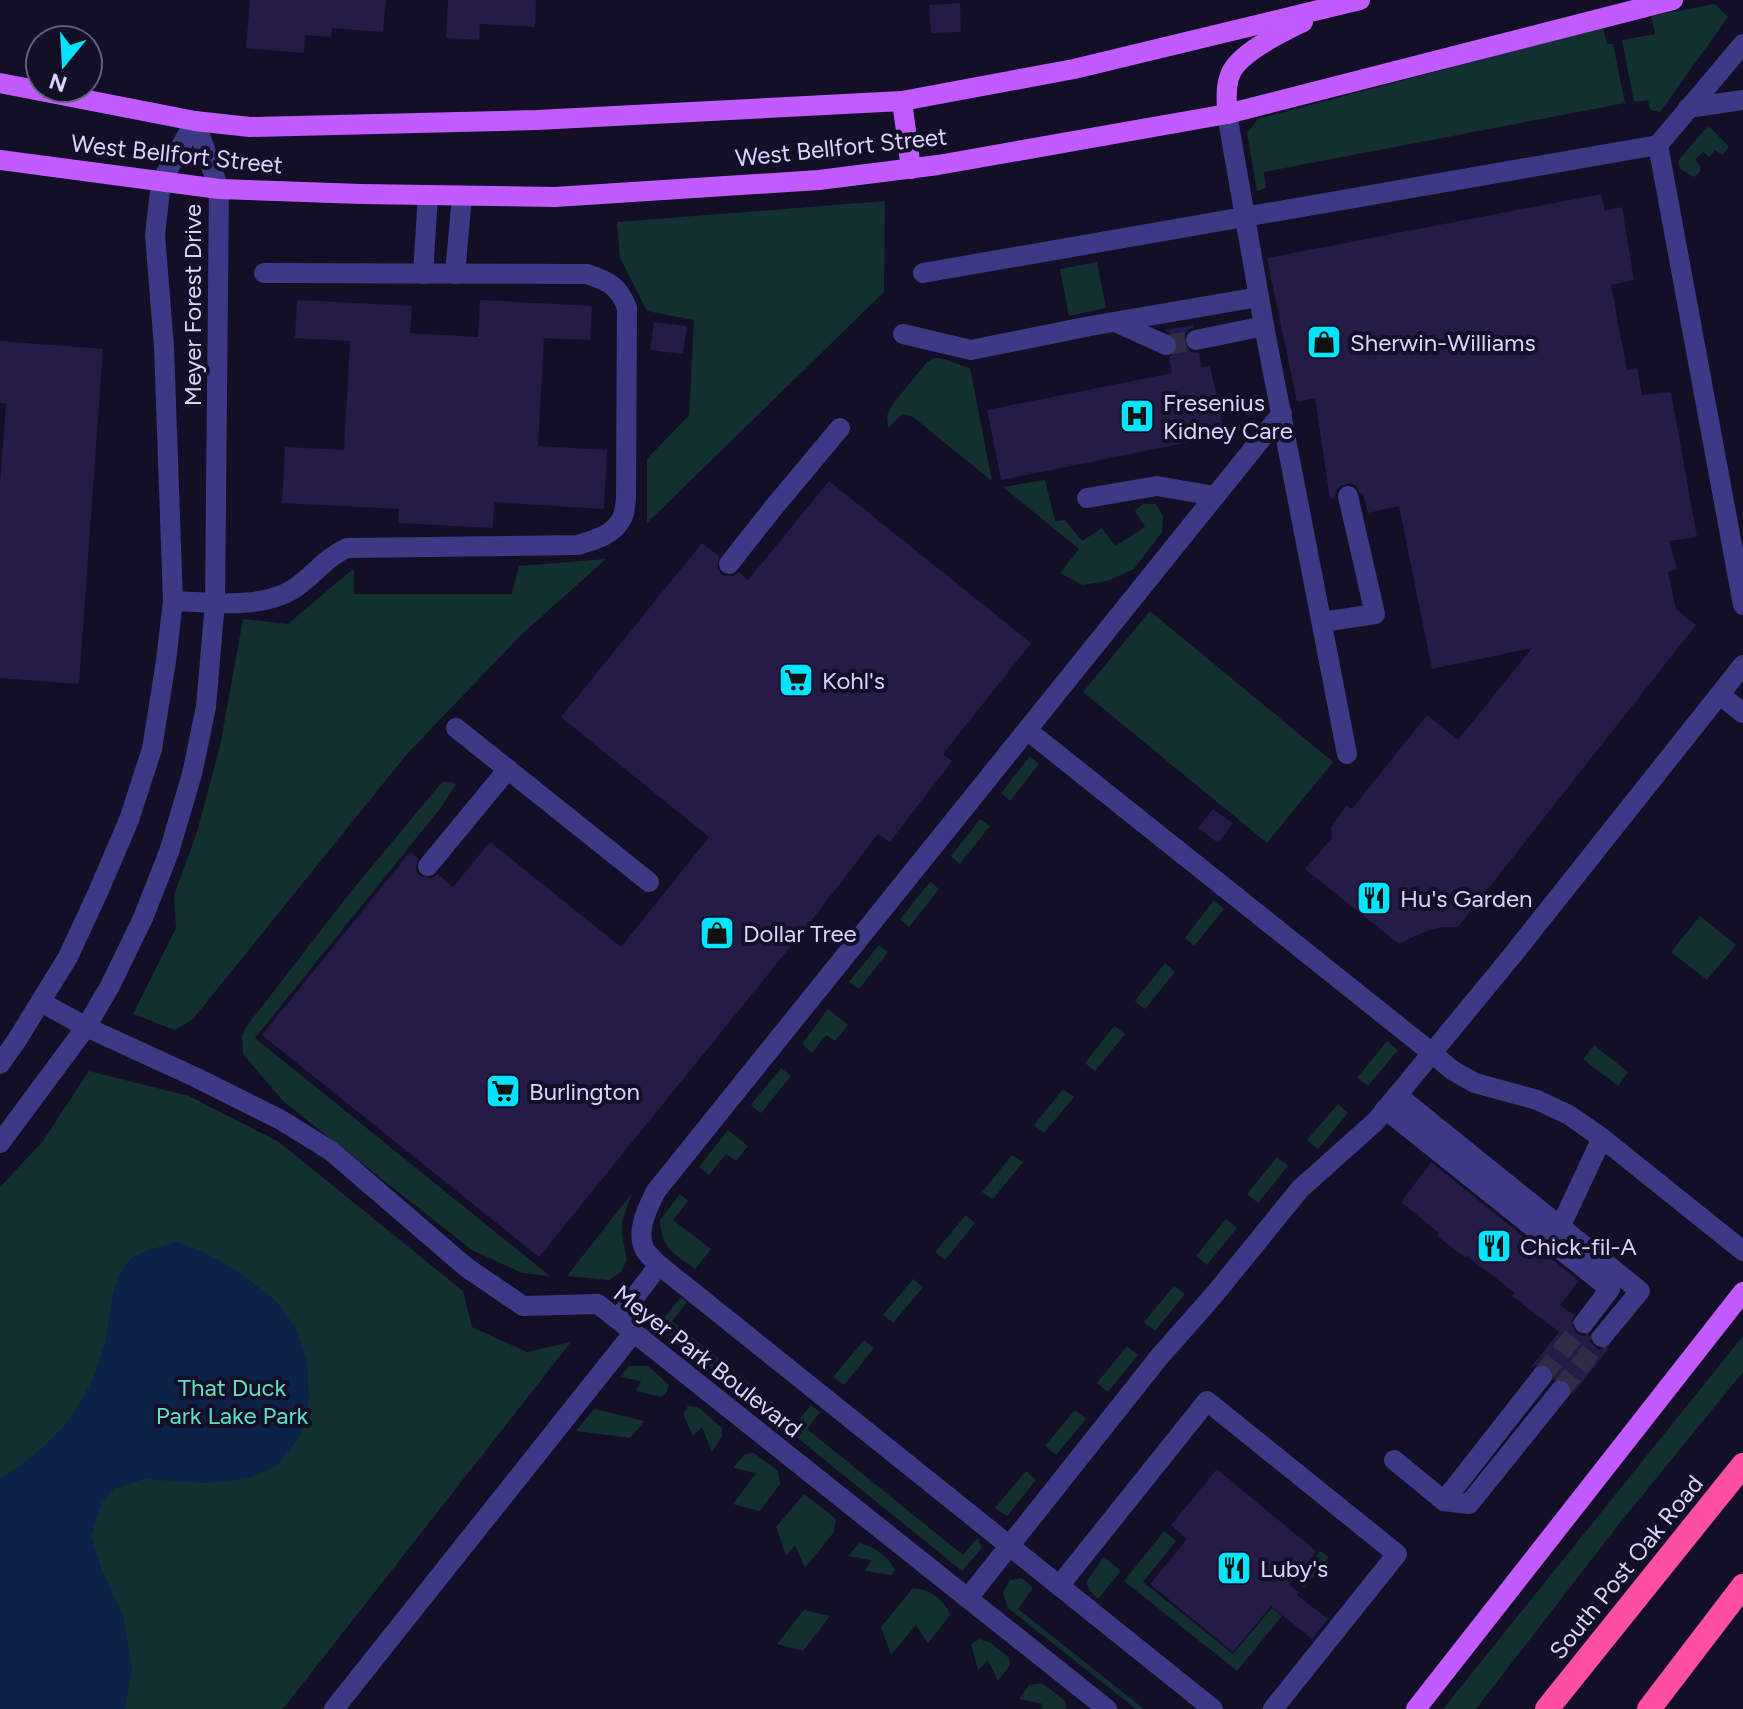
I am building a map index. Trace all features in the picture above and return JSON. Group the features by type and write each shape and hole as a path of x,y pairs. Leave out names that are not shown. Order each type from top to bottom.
{"highway":[{"name":"South Post Oak Road","path":"1549,1707 1743,1465"},
{"path":"1649,1709 1743,1586"}],"main road":[{"name":"West Bellfort Street","path":"0,160 219,189 462,196 555,197 819,180 911,169 1227,114 1673,0"},
{"name":"West Bellfort Street","path":"0,83 195,121 250,127 537,120 902,101 1074,69 1350,2"},
{"path":"1227,114 1230,71 1267,40 1350,2"},
{"path":"902,101 911,169"},
{"path":"1416,1709 1743,1292"}],"street":[{"path":"923,273 1658,145 1743,44"},
{"path":"1688,108 1743,100"},
{"path":"1227,114 1264,326 1347,754"},
{"name":"Meyer Forest Drive","path":"0,1064 68,957 129,820 152,749 173,601 164,347 155,235 161,182 195,121"},
{"name":"Meyer Forest Drive","path":"0,1143 86,1027 143,918 169,852 192,774 206,707 215,602 219,189 195,121"},
{"path":"1658,145 1743,605"},
{"path":"423,274 428,195"},
{"path":"455,274 462,196"},
{"path":"173,601 267,600 292,590 332,555 347,548 578,545 599,539 623,518 626,499 627,308 623,296 613,286 587,274 264,273"},
{"path":"903,334 971,350 1259,297"},
{"path":"1115,322 1166,345"},
{"path":"1196,340 1264,326"},
{"path":"1213,1709 659,1265 645,1250 641,1233 656,1191 1282,413"},
{"path":"729,564 840,428"},
{"path":"1087,498 1157,486 1215,496"},
{"path":"1322,622 1375,614 1348,496"},
{"path":"968,1598 1160,1356 1300,1189 1376,1121 1743,665"},
{"path":"1720,695 1743,713"},
{"path":"456,728 649,882"},
{"path":"1027,730 1452,1070 1475,1083 1537,1100 1569,1115 1743,1251"},
{"path":"428,866 508,769"},
{"name":"Meyer Park Boulevard","path":"41,1002 86,1027 281,1120 331,1151 466,1267 523,1306 598,1304 1107,1709"},
{"path":"1391,1102 1557,1235 1640,1291 1602,1337"},
{"path":"1557,1235 1602,1138"},
{"path":"1557,1235 1610,1289 1584,1323"},
{"path":"334,1709 626,1325 659,1265"},
{"path":"1444,1501 1542,1376"},
{"path":"1394,1460 1444,1501 1469,1504 1560,1391"},
{"path":"1059,1586 1207,1401 1397,1554 1273,1709"}],"green space":[{"path":"1715,4 1728,17 1660,112 1650,110 1648,100 1634,102 1622,40 1655,34 1651,16"},
{"path":"1603,27 1607,44 1613,44 1625,103 1264,172 1266,188 1257,191 1247,133 1258,119"},
{"path":"1710,127 1729,147 1722,155 1715,150 1709,157 1703,152 1695,160 1701,167 1694,177 1680,169 1678,161"},
{"path":"885,201 884,292 647,523 647,459 689,415 694,320 647,311 620,258 617,222"},
{"path":"1097,262 1106,308 1069,316 1060,269"},
{"path":"934,358 970,368 992,481 913,417 902,414 888,428 887,416 892,405 927,362"},
{"path":"1045,480 1055,521 1065,520 1082,541 1102,528 1115,546 1145,527 1135,511 1143,504 1156,504 1163,516 1162,532 1134,569 1107,581 1082,585 1060,573 1079,549 1003,487"},
{"path":"606,559 521,635 407,754 193,1019 175,1030 133,1014 176,928 174,895 197,832 220,746 243,619 288,624 354,568 354,594 512,594 519,566"},
{"path":"1150,611 1333,762 1267,843 1083,692"},
{"path":"1030,756 1039,764 1010,801 1001,793"},
{"path":"442,782 456,784 443,805 255,1038 550,1276 522,1273 472,1250 284,1102 243,1054 242,1036 246,1027 349,894"},
{"path":"980,819 990,826 960,864 951,856"},
{"path":"930,882 939,889 909,927 900,919"},
{"path":"1214,900 1224,909 1194,946 1185,938"},
{"path":"1700,916 1736,945 1707,980 1671,952"},
{"path":"879,945 888,952 859,989 849,982"},
{"path":"1165,963 1175,972 1145,1009 1135,1001"},
{"path":"828,1009 848,1025 835,1041 826,1035 812,1053 802,1044"},
{"path":"1114,1026 1125,1034 1095,1071 1085,1063"},
{"path":"1387,1041 1398,1050 1368,1086 1357,1078"},
{"path":"1594,1045 1628,1072 1618,1086 1583,1059"},
{"path":"781,1068 791,1076 761,1113 751,1105"},
{"name":"That Duck Park Lake Park","path":"89,1071 189,1096 279,1142 463,1291 472,1327 527,1352 571,1342 283,1709 0,1709 0,1187 43,1141"},
{"path":"1063,1089 1074,1097 1044,1133 1034,1125"},
{"path":"1338,1104 1348,1113 1318,1149 1307,1140"},
{"path":"728,1130 748,1146 736,1161 726,1154 709,1175 699,1167"},
{"path":"1012,1155 1023,1162 993,1199 982,1192"},
{"path":"1277,1157 1288,1166 1258,1203 1247,1194"},
{"path":"632,1193 622,1222 627,1260 621,1272 609,1280 567,1276"},
{"path":"680,1194 688,1201 673,1220 711,1249 695,1269 670,1249 661,1230 660,1220"},
{"path":"966,1215 975,1223 945,1260 935,1252"},
{"path":"1226,1219 1237,1228 1207,1265 1196,1256"},
{"path":"913,1279 923,1287 893,1323 883,1315"},
{"path":"1174,1286 1185,1294 1155,1331 1144,1322"},
{"path":"681,1297 687,1302 672,1321 797,1422 811,1405 820,1412 807,1429 963,1555 978,1537 982,1548 962,1571 663,1329 664,1318"},
{"path":"1743,1336 1743,1372 1619,1524 1476,1709 1443,1709"},
{"path":"864,1340 874,1348 844,1385 833,1377"},
{"path":"1127,1346 1138,1355 1108,1392 1097,1383"},
{"path":"629,1366 648,1366 669,1385 667,1391 662,1397 636,1391 641,1381 620,1377"},
{"path":"688,1406 698,1407 722,1428 722,1436 712,1452 702,1427 693,1436 683,1414"},
{"path":"594,1409 645,1421 630,1438 576,1431"},
{"path":"1075,1410 1086,1419 1056,1455 1045,1446"},
{"path":"754,1453 778,1471 780,1484 760,1511 733,1504 756,1473 733,1468 745,1454"},
{"path":"1026,1471 1036,1480 1007,1516 995,1508"},
{"path":"804,1494 836,1519 834,1532 805,1568 795,1545 786,1556 776,1527"},
{"path":"1164,1531 1176,1541 1143,1582 1233,1654 1272,1608 1282,1616 1237,1671 1124,1581"},
{"path":"859,1543 885,1557 895,1570 891,1575 865,1571 871,1560 848,1556"},
{"path":"1320,1551 1329,1557 1304,1588 1295,1581"},
{"path":"1104,1557 1121,1571 1098,1599 1086,1582"},
{"path":"1022,1578 1033,1588 1018,1609 1144,1709 1136,1709 1008,1608 1003,1593 1010,1580"},
{"path":"913,1588 936,1596 950,1615 928,1643 916,1625 891,1655 881,1627"},
{"path":"804,1610 830,1616 803,1651 777,1644"},
{"path":"979,1639 991,1643 1009,1658 1010,1665 998,1681 988,1660 978,1670 971,1644"},
{"path":"1042,1683 1064,1700 1067,1709 1041,1709 1043,1704 1019,1699 1029,1685"}],"water":[{"path":"176,1242 200,1250 234,1269 275,1300 296,1328 307,1360 309,1399 305,1424 298,1439 276,1466 247,1479 207,1483 144,1479 116,1488 102,1503 91,1536 124,1619 132,1669 125,1709 0,1709 0,1479 50,1441 86,1393 102,1353 114,1292 123,1269 140,1254"}],"building":[{"path":"250,0 386,0 383,32 332,28 331,37 305,35 304,53 246,48"},
{"path":"448,0 536,0 535,27 480,24 479,40 446,38"},
{"path":"960,3 961,32 931,33 929,5"},
{"path":"1601,194 1605,211 1622,207 1634,280 1611,285 1627,370 1637,368 1642,395 1671,392 1697,537 1669,541 1677,569 1668,572 1676,609 1696,625 1458,927 1426,931 1399,944 1305,869 1332,838 1331,827 1346,806 1352,809 1427,715 1458,740 1532,648 1432,669 1399,506 1368,513 1363,493 1351,483 1340,486 1335,498 1330,499 1315,398 1297,402 1267,258"},
{"path":"297,300 412,306 410,333 478,337 480,300 592,306 590,340 544,338 538,446 607,450 604,509 494,502 493,528 398,523 399,509 282,503 285,447 344,450 350,341 295,338"},
{"path":"654,322 687,326 683,354 650,350"},
{"name":"Fresenius Kidney Care","path":"1193,325 1184,335 1184,343 1191,352 1199,353 1201,367 1210,366 1225,435 1001,480 987,410 1172,373 1169,357 1177,351 1179,343 1165,330"},
{"path":"0,341 103,349 79,684 0,678 0,485 6,404 0,403"},
{"path":"829,481 1031,643 943,754 952,761 890,842 878,834 539,1257 262,1035 410,852 418,858 416,870 420,876 432,878 438,874 453,887 490,842 621,947 709,837 561,717 702,543 719,556 717,568 722,575 733,576 739,572 748,580"},
{"path":"1213,809 1233,823 1218,843 1198,828"},
{"name":"Chick-fil-A","path":"1431,1162 1579,1281 1560,1305 1574,1315 1571,1322 1576,1333 1589,1335 1590,1342 1599,1350 1609,1348 1573,1394 1567,1380 1554,1380 1554,1372 1549,1365 1543,1363 1531,1367 1559,1332 1512,1296 1515,1293 1437,1236 1439,1233 1401,1202"},
{"name":"Luby's","path":"1217,1469 1317,1552 1289,1585 1328,1619 1312,1639 1271,1606 1233,1652 1150,1584 1187,1539 1171,1525"}],"tunnel":[{"path":"1166,345 1196,340"},
{"path":"1542,1376 1584,1323"},
{"path":"1560,1391 1602,1337"}],"place":[{"name":"Sherwin-Williams","path":"1324,342"},
{"name":"Fresenius Kidney Care","path":"1137,416"},
{"name":"Kohl's","path":"796,680"},
{"name":"Hu's Garden","path":"1374,898"},
{"name":"Dollar Tree","path":"717,933"},
{"name":"Burlington","path":"503,1091"},
{"name":"Chick-fil-A","path":"1494,1246"},
{"name":"Luby's","path":"1234,1568"}]}
